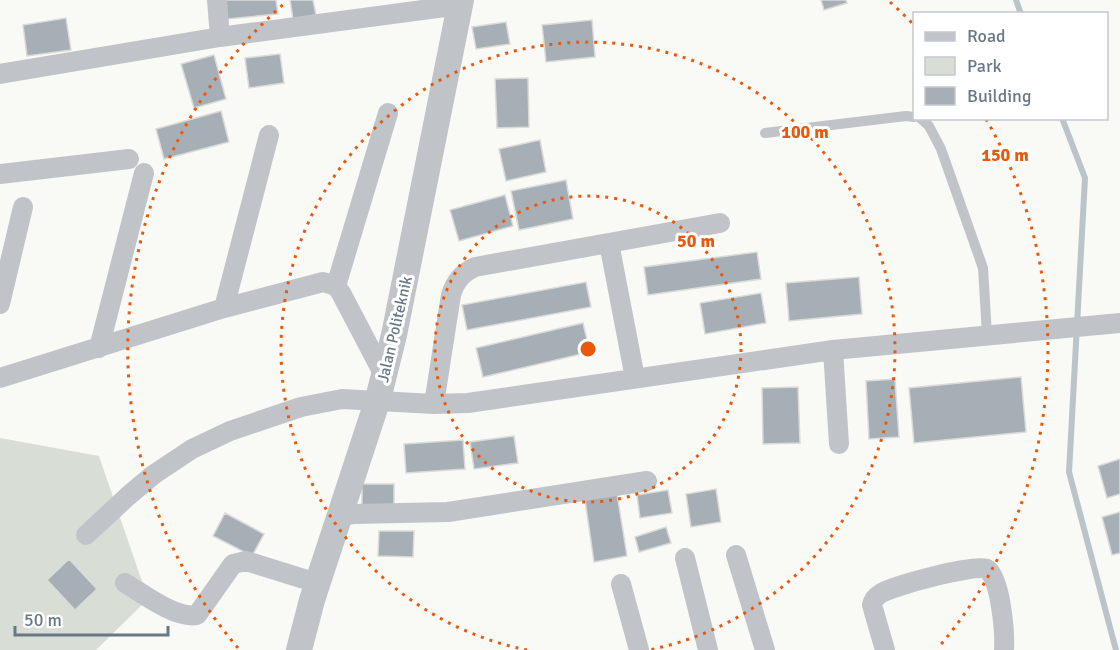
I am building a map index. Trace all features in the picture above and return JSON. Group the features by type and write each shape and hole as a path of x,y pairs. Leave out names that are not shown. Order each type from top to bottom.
{"street":[{"path":"217,0 220,37"},
{"path":"0,74 220,37 460,2"},
{"name":"Jalan Politeknik","path":"299,650 317,583 381,387 396,324 460,2"},
{"path":"336,286 388,113"},
{"path":"224,308 269,135"},
{"path":"0,174 129,159"},
{"path":"99,348 144,172"},
{"path":"0,304 23,207"},
{"path":"434,404 451,295 463,273 475,267 720,223"},
{"path":"609,243 635,378"},
{"path":"0,378 224,308 317,283 329,282 336,286 381,387"},
{"path":"86,535 153,475 192,449 230,431 321,402 342,399 381,387 434,404 499,399 833,350 1120,323"},
{"path":"833,350 839,444"},
{"path":"338,516 448,512 646,481"},
{"path":"736,555 765,650"},
{"path":"685,558 708,650"},
{"path":"124,584 189,617 197,615 233,564 246,561 317,583"},
{"path":"885,650 872,605 875,598 896,587 959,570 981,567 989,571 997,587 1004,650"},
{"path":"621,584 639,650"}],"lane":[{"path":"765,134 913,117"},
{"path":"922,120 929,126 941,149 983,268 987,335"}],"green space":[{"path":"0,438 99,456 148,599 96,650 0,650"}],"building":[{"path":"226,0 276,0 278,14 227,19"},
{"path":"290,0 313,0 316,15 293,19"},
{"path":"821,0 846,0 847,3 824,10"},
{"path":"66,18 71,50 27,56 23,25"},
{"path":"592,20 595,57 546,62 542,25"},
{"path":"506,22 510,44 476,49 472,27"},
{"path":"280,54 284,83 249,88 245,58"},
{"path":"214,55 226,99 194,108 181,64"},
{"path":"528,78 529,127 497,128 495,79"},
{"path":"221,111 229,142 164,159 156,129"},
{"path":"540,140 546,172 506,181 499,149"},
{"path":"566,180 573,219 519,230 511,191"},
{"path":"505,195 513,226 459,241 450,210"},
{"path":"757,252 761,279 648,295 644,267"},
{"path":"859,277 862,314 789,321 786,283"},
{"path":"586,282 591,307 467,330 462,305"},
{"path":"761,293 766,323 705,334 700,303"},
{"path":"583,323 590,352 483,377 476,348"},
{"path":"1021,377 1026,432 914,443 909,388"},
{"path":"895,379 899,437 869,439 866,381"},
{"path":"798,387 800,443 763,444 762,388"},
{"path":"514,436 518,463 474,469 470,442"},
{"path":"463,440 465,469 406,473 404,444"},
{"path":"1120,459 1120,494 1107,498 1098,466"},
{"path":"362,484 394,484 394,506 362,506"},
{"path":"716,489 721,522 691,527 686,494"},
{"path":"668,490 672,513 640,518 637,495"},
{"path":"617,494 627,556 594,562 585,500"},
{"path":"1120,512 1120,553 1112,555 1102,517"},
{"path":"225,513 264,534 252,556 213,536"},
{"path":"666,527 671,543 639,552 635,537"},
{"path":"379,531 414,531 413,557 378,556"},
{"path":"69,559 97,589 75,610 47,580"}],"waterway":[{"path":"1016,0 1020,12"},
{"path":"1063,120 1085,178 1069,472 1116,650"}]}
